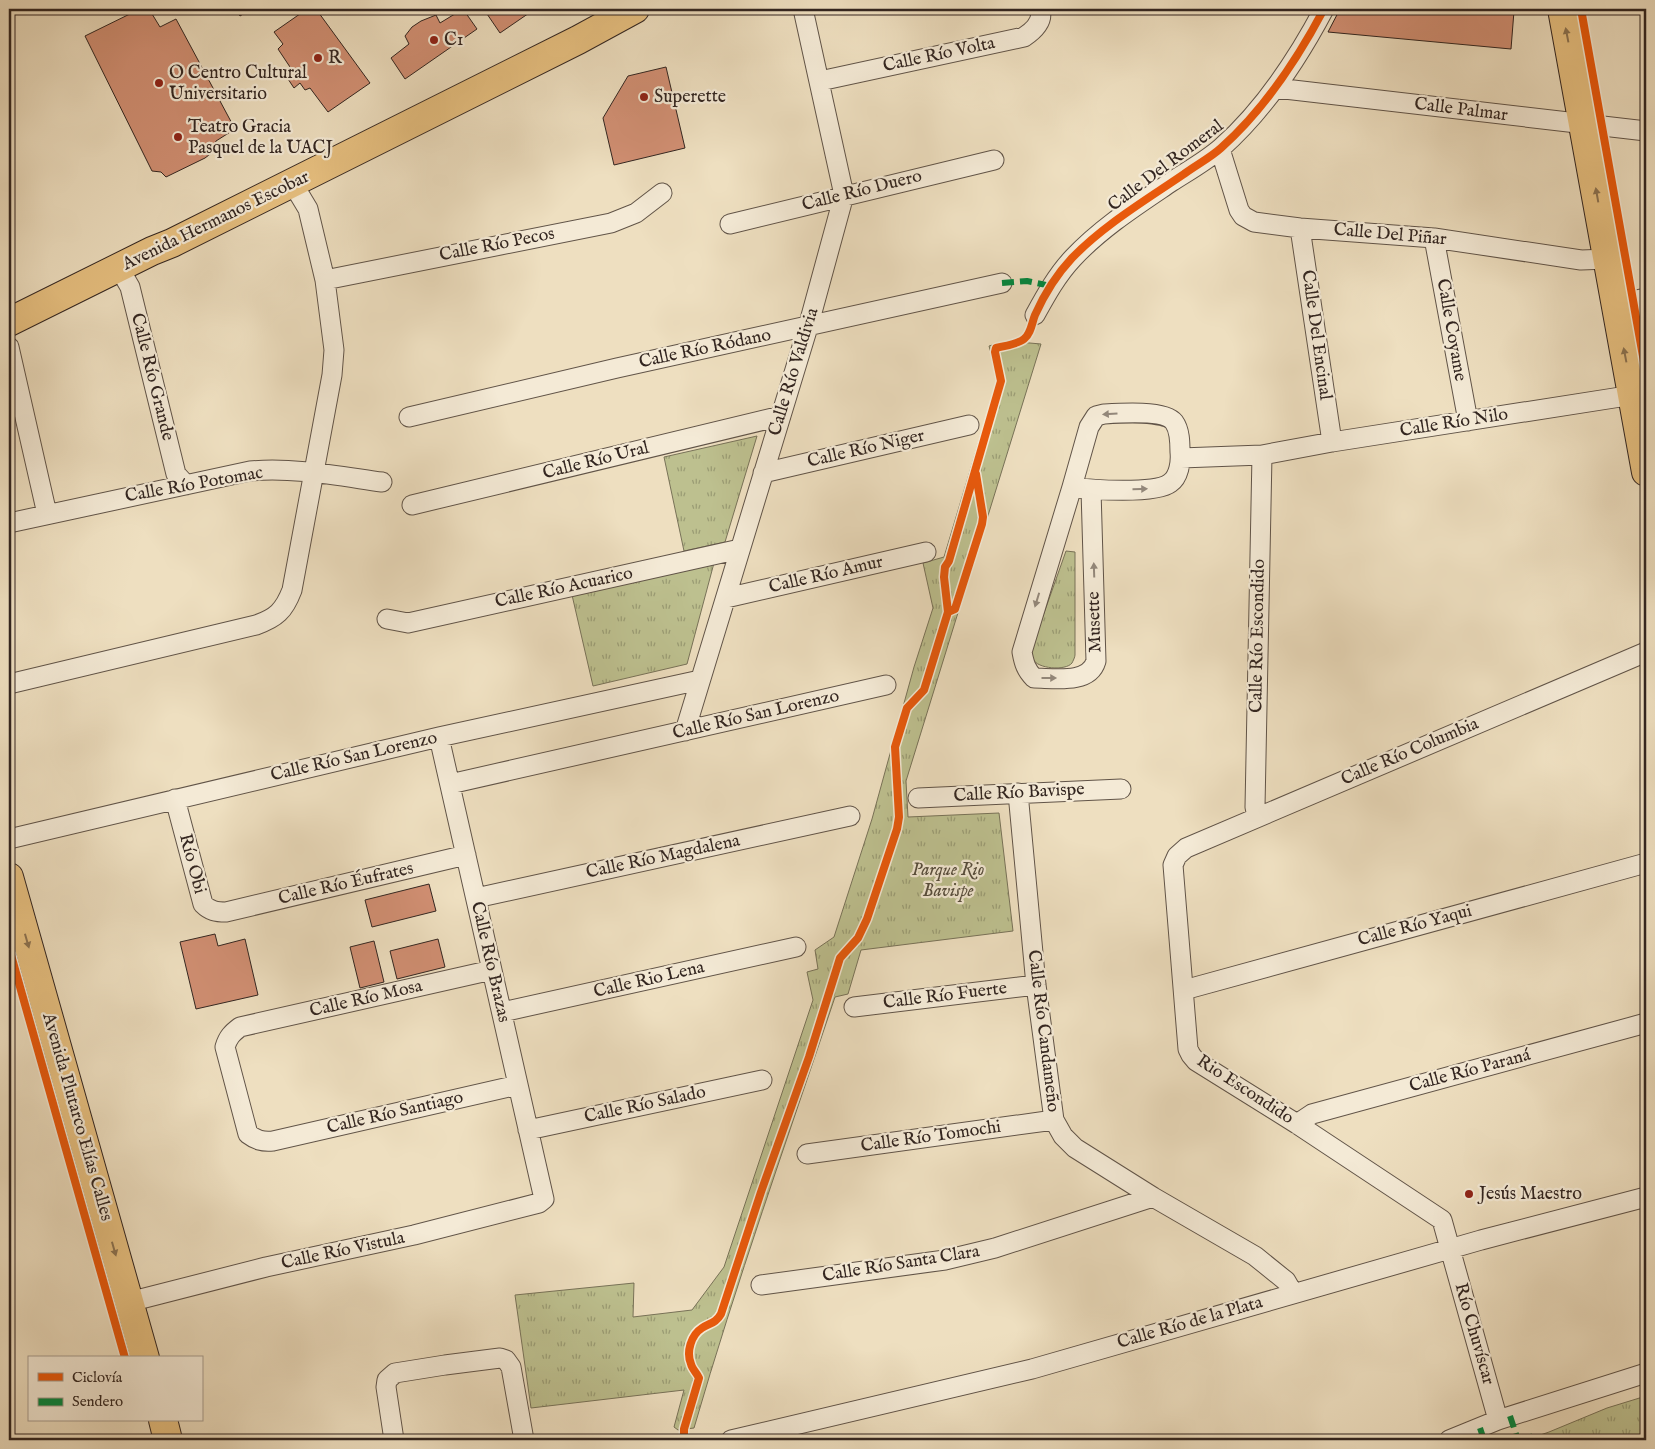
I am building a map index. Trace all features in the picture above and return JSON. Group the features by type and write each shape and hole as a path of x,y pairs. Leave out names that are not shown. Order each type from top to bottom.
{"main road":[{"name":"Avenida Hermanos Escobar","path":"9,322 293,184 578,40 635,9"},
{"path":"1562,9 1616,304 1640,394 1646,472"},
{"name":"Avenida Plutarco Elías Calles","path":"9,877 144,1356"},
{"path":"164,1422 168,1440"}],"street":[{"name":"Calle Río Valdivia","path":"685,731 808,327 844,195 803,9"},
{"name":"Calle Río Volta","path":"820,81 1024,37 1034,30 1039,22 1042,13 1040,9"},
{"name":"Calle Del Romeral","path":"1035,315 1051,286 1072,259 1096,237 1131,210 1220,149 1242,127 1276,88 1307,41 1324,9"},
{"name":"Calle Palmar","path":"1276,88 1646,131"},
{"name":"Calle Del Piñar","path":"1220,149 1239,210 1243,216 1254,222 1300,228 1434,238 1581,260 1608,259"},
{"name":"Calle Río Duero","path":"730,224 994,160"},
{"path":"9,684 268,621 279,613 287,603 292,590 314,473 332,375 334,350 324,280 308,209 293,184"},
{"name":"Calle Río Pecos","path":"324,280 610,223 636,213 662,193"},
{"name":"Calle Del Encinal","path":"1300,228 1332,442"},
{"name":"Calle Coyame","path":"1434,238 1468,421"},
{"name":"Calle Río Grande","path":"119,268 130,287 176,474 186,484"},
{"name":"Calle Río Ródano","path":"409,417 616,368 1002,283"},
{"path":"1616,304 1646,298"},
{"path":"9,347 47,514"},
{"name":"Calle Río Nilo","path":"1262,455 1332,442 1640,394"},
{"name":"Musette","path":"1072,487 1091,490 1159,489 1171,483 1177,474 1181,458 1175,422 1164,415 1104,414 1096,416 1089,427 1022,652 1027,671 1034,678 1075,678 1092,670 1096,661 1091,490"},
{"name":"Calle Río Ural","path":"412,505 781,416"},
{"name":"Calle Río Niger","path":"763,474 969,425"},
{"path":"1181,458 1262,455"},
{"name":"Calle Río Escondido","path":"1257,818 1255,807 1262,455"},
{"name":"Calle Río Potomac","path":"9,524 47,514 250,471 314,473 382,482"},
{"name":"Calle Río Acuarico","path":"387,620 408,623 740,549"},
{"name":"Calle Río Amur","path":"726,598 926,552"},
{"name":"Calle Río Columbia","path":"1177,856 1186,848 1646,652"},
{"name":"Calle Río San Lorenzo","path":"9,839 439,737 700,680"},
{"name":"Calle Río San Lorenzo","path":"450,784 886,685"},
{"name":"Calle Río Brazas","path":"439,737 541,1187"},
{"name":"Calle Río Bavispe","path":"918,798 1121,789"},
{"name":"Calle Río Candameño","path":"1018,793 1036,985 1054,1120 1063,1136 1075,1148 1153,1197 1255,1256 1286,1281 1293,1294"},
{"name":"Río Obi","path":"174,799 202,904 215,912 226,912"},
{"name":"Calle Río Magdalena","path":"476,898 850,816"},
{"name":"Calle Río Éufrates","path":"226,912 466,855"},
{"name":"Rio Escondido","path":"1177,856 1173,865 1188,1049 1191,1055 1196,1061 1297,1124 1442,1220 1450,1248"},
{"name":"Calle Río Yaqui","path":"1184,990 1646,863"},
{"name":"Calle Rio Lena","path":"502,1012 796,947"},
{"name":"Calle Río Mosa","path":"273,1141 262,1142 248,1134 225,1047 228,1038 233,1032 240,1027 492,970"},
{"name":"Calle Río Fuerte","path":"854,1007 1036,985"},
{"name":"Calle Río Paraná","path":"1297,1124 1312,1114 1646,1023"},
{"name":"Calle Río Salado","path":"528,1130 762,1080"},
{"name":"Calle Río Santiago","path":"273,1141 518,1085"},
{"name":"Calle Río Tomochi","path":"807,1154 1054,1120"},
{"name":"Calle Río Vistula","path":"129,1302 266,1268 414,1235 540,1203 544,1199 541,1187"},
{"name":"Calle Río Santa Clara","path":"761,1285 944,1260 995,1248 1153,1197"},
{"name":"Calle Río de la Plata","path":"731,1440 1032,1369 1450,1248 1646,1197"},
{"name":"Río Chuvíscar","path":"1450,1248 1498,1420"},
{"path":"394,1440 386,1387 388,1380 395,1373 500,1358 506,1360 511,1367 524,1440"},
{"path":"1449,1440 1498,1420 1646,1372"}],"green space":[{"name":"Parque Rio Bavispe","path":"1007,341 1041,344 906,781 908,817 999,813 1013,931 861,950 848,994 835,997 744,1266 694,1428 678,1430 674,1427 684,1390 531,1408 515,1295 634,1283 633,1317 692,1310 724,1267 813,1000 807,972 818,969 815,950 834,937 872,819 914,667 933,608 923,563 944,557 998,378 989,346"},
{"path":"757,436 725,542 684,551 664,457"},
{"path":"1066,551 1075,552 1075,656 1069,666 1052,668 1040,665 1033,659 1032,647"},
{"path":"714,563 687,664 593,686 572,595"},
{"path":"1646,1396 1646,1440 1526,1440 1607,1408"}],"building":[{"name":"O Centro Cultural Universitario","path":"140,9 149,9 160,27 176,19 235,129 216,141 213,152 205,158 166,177 161,172 152,171 85,36"},
{"path":"235,9 251,9 240,16"},
{"name":"R","path":"307,9 316,9 370,83 328,112 310,88 305,90 300,83 294,88 284,73 290,67 278,49 283,44 274,32"},
{"name":"C1","path":"463,9 477,29 405,79 391,58 409,44 405,36 412,27 436,15 440,23"},
{"path":"488,9 535,9 500,33 485,11"},
{"path":"1340,9 1489,9 1514,11 1511,49 1328,32"},
{"name":"Superette","path":"666,67 685,148 614,165 603,118 628,76"},
{"path":"429,884 436,911 372,927 365,900"},
{"path":"215,934 218,946 245,939 258,995 196,1009 180,942"},
{"path":"438,939 445,967 397,979 390,951"},
{"path":"374,941 384,982 360,988 350,947"}],"marked path":[{"path":"1002,283 1027,281 1051,286"},
{"path":"1510,1416 1518,1440"},
{"path":"1480,1428 1484,1440"},
{"path":"1521,1440 1537,1435 1538,1440"}],"cycle path":[{"path":"684,1440 684,1429 699,1378 692,1368 689,1354 690,1344 698,1331 715,1321 721,1314 761,1192 809,1057 840,958 858,938 867,919 897,829 899,817 895,747 907,708 924,690 948,612 944,577 945,567 949,561 1001,381 995,352 996,348 1011,345 1026,337 1051,285 1066,264 1084,246 1126,213 1212,155 1237,133 1279,83 1303,47 1324,9"},
{"path":"1581,9 1646,373"},
{"path":"948,612 955,609 982,524 983,517 976,474"},
{"path":"9,948 124,1356"}],"place":[{"name":"C1","path":"434,40"},
{"name":"R","path":"318,58"},
{"name":"O Centro Cultural Universitario","path":"159,83"},
{"name":"Superette","path":"644,97"},
{"name":"Teatro Gracia Pasquel de la UACJ","path":"178,137"},
{"name":"Jesús Maestro","path":"1469,1194"}]}
